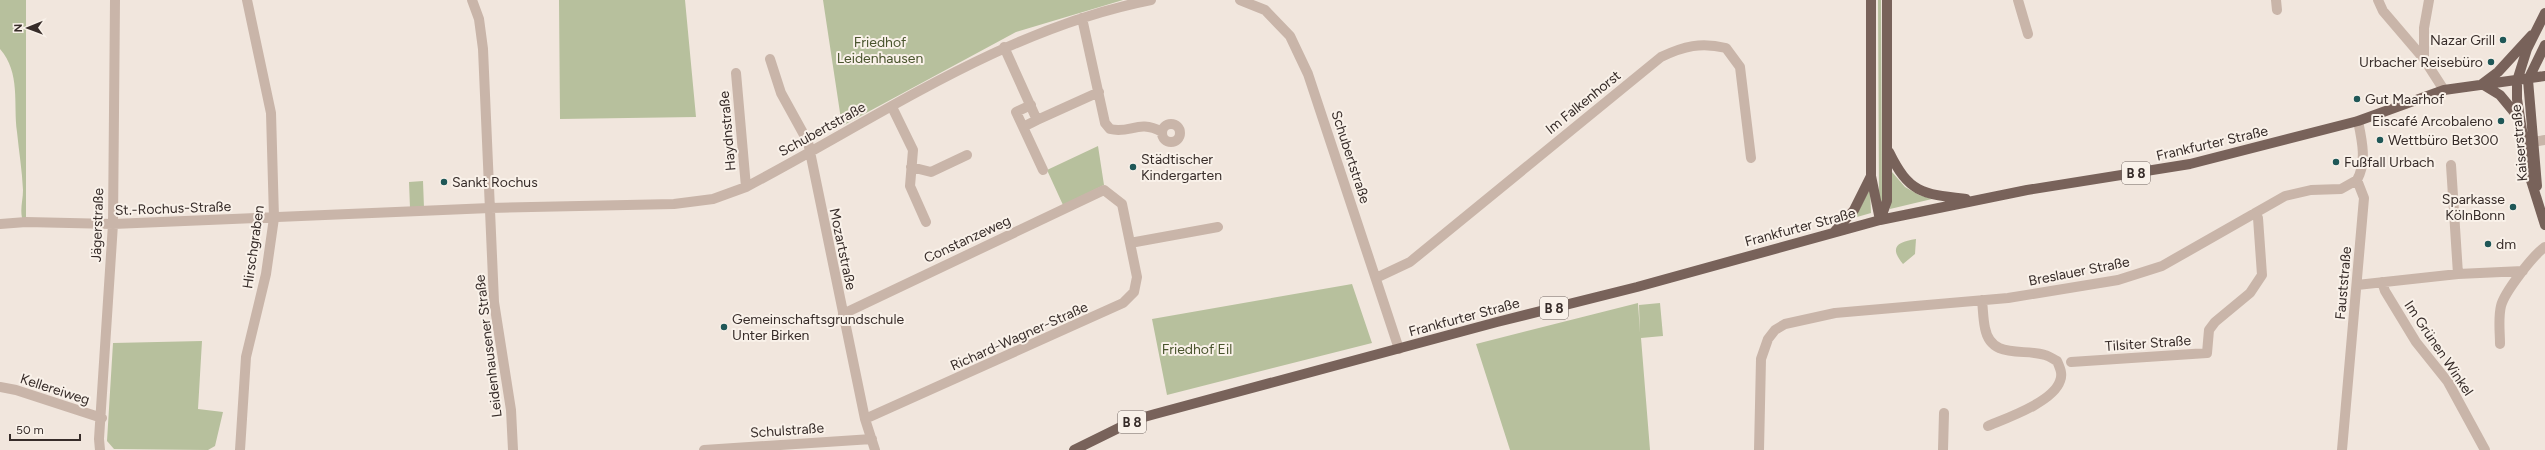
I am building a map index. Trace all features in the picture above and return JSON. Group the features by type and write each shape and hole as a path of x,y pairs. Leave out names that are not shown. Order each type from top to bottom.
{"main road":[{"path":"1871,0 1871,176 1880,220"},
{"path":"1880,220 1887,201 1887,0"},
{"path":"2517,81 2535,32 2545,13"},
{"path":"2520,120 2500,95 2482,84 2498,72 2535,32"},
{"path":"2528,80 2545,45"},
{"name":"Frankfurter Straße","path":"1074,450 1137,419 1637,287 1880,220 1974,200 2190,164 2358,121 2444,90 2482,84 2528,80 2545,76"},
{"name":"Kaiserstraße","path":"2528,80 2538,204"},
{"name":"Kaiserstraße","path":"2517,81 2520,120 2528,174 2545,225"},
{"path":"1888,149 1902,177 1911,186 1935,195 1974,200"},
{"path":"1834,232 1854,210 1871,176"}],"street":[{"name":"Jägerstraße","path":"100,450 99,439 102,418 113,224 114,0"},
{"name":"Hirschgraben","path":"240,450 246,357 266,274 274,218 271,113 247,0"},
{"name":"Leidenhausener Straße","path":"472,0 479,19 483,49 494,302 511,410 513,450"},
{"name":"Schubertstraße","path":"490,208 674,204 713,199 746,187 810,150 1004,47 1082,18 1151,0"},
{"name":"Schubertstraße","path":"1240,0 1265,10 1290,36 1294,44 1321,108 1398,349"},
{"path":"2018,0 2028,34"},
{"path":"2378,0 2383,11 2424,59 2444,90"},
{"path":"2424,59 2424,28 2429,0"},
{"path":"1082,18 1105,123 1110,129 1116,130 1150,125 1162,132"},
{"name":"Im Falkenhorst","path":"1376,278 1410,262 1661,57 1684,46 1708,44 1726,48 1740,67 1751,158"},
{"path":"1004,47 1038,120"},
{"name":"Mozartstraße","path":"770,59 781,93 808,142 865,420 875,450"},
{"name":"Haydnstraße","path":"736,73 746,187"},
{"path":"1023,127 1099,92"},
{"path":"1031,106 1016,112 1043,170"},
{"path":"892,107 913,150 910,186 926,222"},
{"path":"2357,180 2362,167 2362,143 2358,121"},
{"path":"2532,142 2545,140"},
{"path":"911,167 931,172 967,155"},
{"path":"2451,165 2458,274"},
{"name":"Breslauer Straße","path":"1758,450 1762,353 1768,339 1775,330 1785,324 1822,315 1878,308 1982,300 2059,291 2136,275 2162,266 2181,256 2285,196 2311,190 2341,188 2357,180"},
{"name":"Fauststraße","path":"2342,450 2364,198 2357,180"},
{"name":"Constanzeweg","path":"843,314 1104,190"},
{"name":"Richard-Wagner-Straße","path":"865,420 1123,303 1134,292 1137,284 1122,204 1104,190"},
{"name":"St.-Rochus-Straße","path":"0,224 26,222 113,224 490,208"},
{"name":"Tilsiter Straße","path":"2071,362 2207,353 2210,330 2215,322 2250,293 2262,275 2258,218 2255,213"},
{"path":"1130,243 1218,227"},
{"path":"2500,344 2500,307 2504,295 2545,247"},
{"path":"2357,285 2458,274 2523,271"},
{"name":"Im Grünen Winkel","path":"2382,282 2385,291 2416,342 2448,382 2485,450"},
{"path":"1982,300 1985,329 1988,338 1997,348 2014,353 2045,355 2057,361 2062,372 2060,382 2055,390 2045,398 1988,426"},
{"name":"Kellereiweg","path":"0,387 16,390 102,418"},
{"path":"1943,450 1944,413"},
{"name":"Schulstraße","path":"704,450 872,439"}],"green space":[{"path":"0,0 26,0 26,220 22,218 21,214 23,190 16,121 14,78 7,58 0,49"},
{"path":"559,0 685,0 696,117 560,119"},
{"name":"Friedhof Leidenhausen","path":"823,0 1123,0 1016,32 842,126"},
{"path":"1878,0 1881,0 1882,201 1879,201"},
{"path":"1098,146 1104,185 1063,205 1047,170"},
{"path":"1892,172 1905,187 1919,195 1932,199 1890,209"},
{"path":"423,181 424,208 410,208 409,182"},
{"path":"1870,189 1871,213 1857,217 1856,216"},
{"path":"1916,239 1915,254 1903,264 1896,253 1897,246 1904,242"},
{"name":"Friedhof Eil","path":"1352,284 1372,343 1167,395 1152,319"},
{"path":"1638,303 1640,333 1639,305 1660,303 1663,336 1641,338 1650,450 1510,450 1476,344"},
{"path":"202,341 198,409 223,412 215,446 208,450 114,449 107,441 113,343"}],"place":[{"name":"Nazar Grill","path":"2503,40"},
{"name":"Urbacher Reisebüro","path":"2491,62"},
{"name":"Gut Maarhof","path":"2357,99"},
{"name":"Eiscafé Arcobaleno","path":"2501,121"},
{"name":"Wettbüro Bet300","path":"2380,140"},
{"name":"Fußfall Urbach","path":"2336,162"},
{"name":"Städtischer Kindergarten","path":"1133,167"},
{"name":"Sankt Rochus","path":"444,182"},
{"name":"Sparkasse KölnBonn","path":"2513,207"},
{"name":"dm","path":"2488,244"},
{"name":"Gemeinschaftsgrundschule Unter Birken","path":"724,327"}]}
